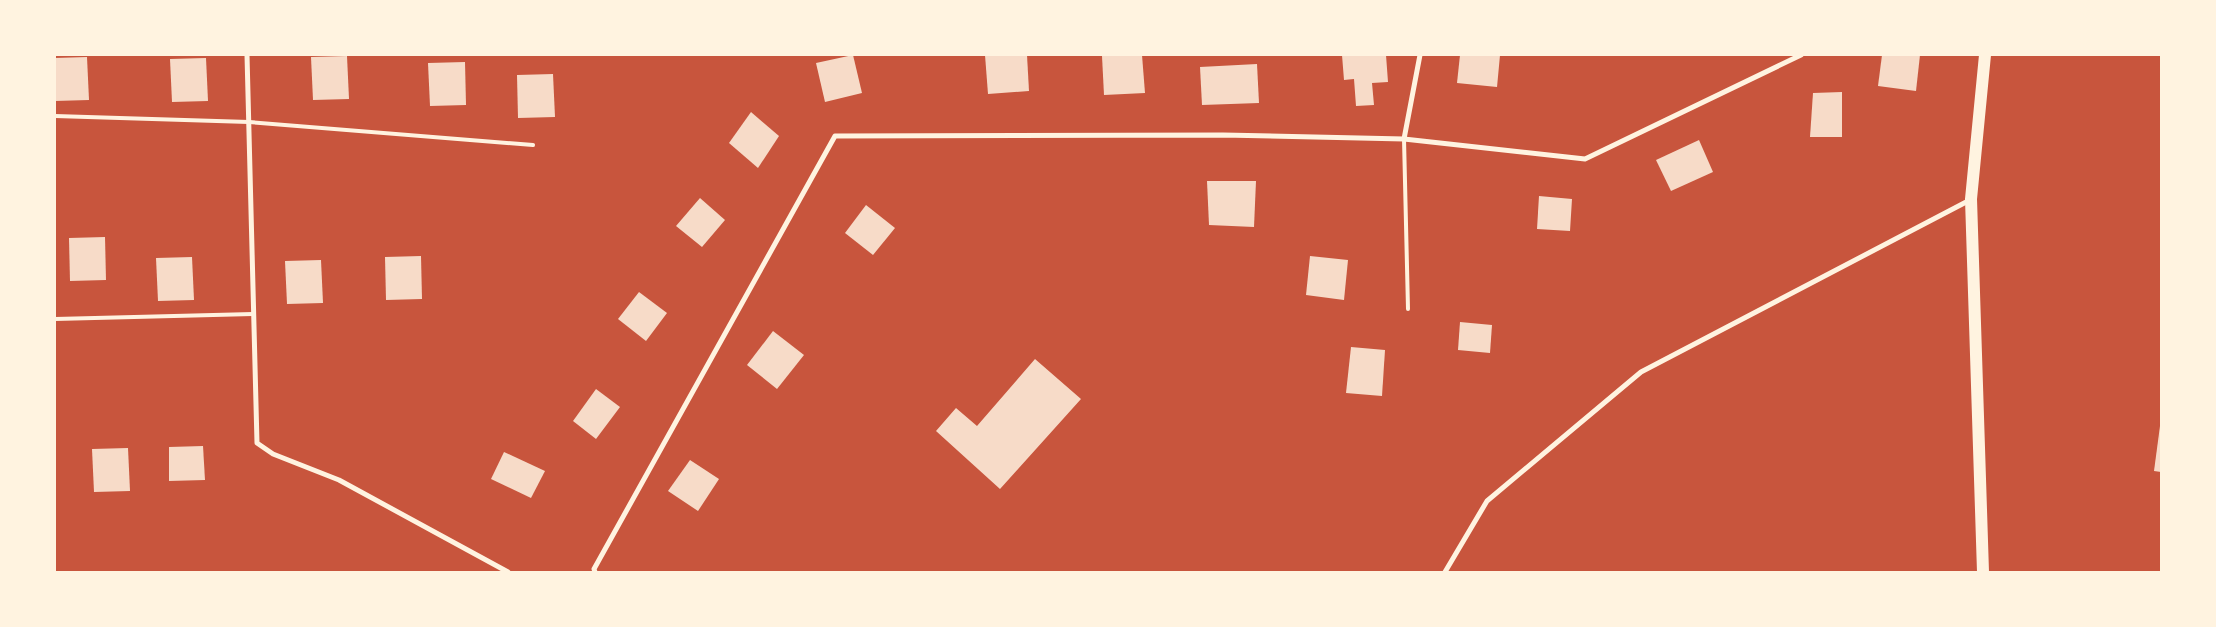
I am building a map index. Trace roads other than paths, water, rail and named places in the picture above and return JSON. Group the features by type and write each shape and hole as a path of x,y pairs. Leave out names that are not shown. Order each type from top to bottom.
{"main road":[{"path":"1983,572 1971,199 1985,55"}],"street":[{"path":"247,55 257,442 273,454 339,480 508,572"},
{"path":"1404,139 1420,55"},
{"path":"594,572 835,136 1223,135 1404,139 1585,160 1802,55"},
{"path":"1446,572 1487,501 1641,372 1971,199"}],"lane":[{"path":"55,116 249,122 532,145"},
{"path":"1404,139 1408,309"},
{"path":"55,319 253,314"}]}
